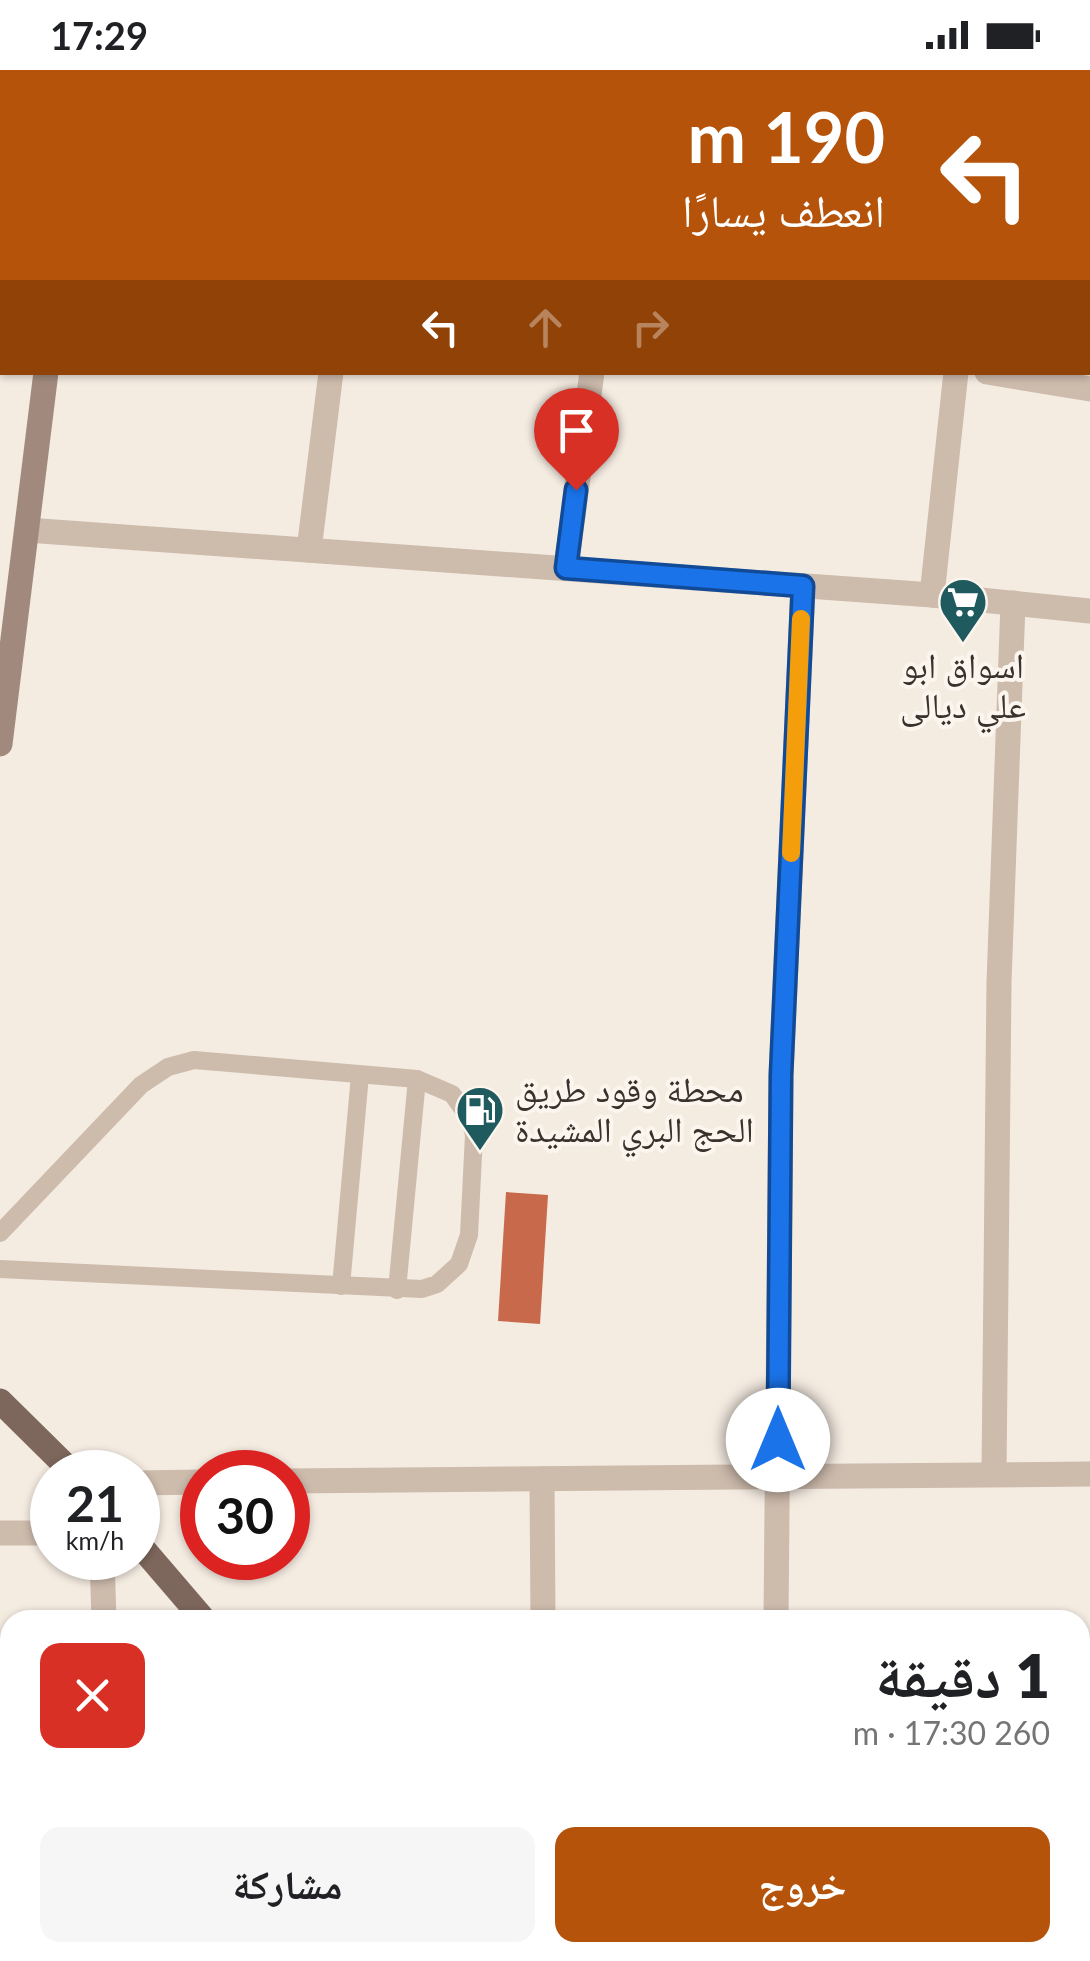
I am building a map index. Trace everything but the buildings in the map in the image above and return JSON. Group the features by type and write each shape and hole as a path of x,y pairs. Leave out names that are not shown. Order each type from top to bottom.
{"main road":[{"path":"0,1401 50,1450"},
{"path":"160,1569 195,1610"}],"street":[{"path":"0,744 46,375"},
{"path":"308,550 332,375"},
{"path":"566,568 592,375"},
{"path":"932,595 956,375"},
{"path":"1005,375 1090,389"},
{"path":"26,530 932,595 1090,612"},
{"path":"776,1610 781,1075 803,586"},
{"path":"994,1474 999,982 1013,603"},
{"path":"310,1481 1090,1474"},
{"path":"542,1479 543,1610"},
{"path":"0,1533 30,1534"},
{"path":"103,1580 104,1610"}],"lane":[{"path":"0,1233 108,1115 168,1067 194,1060 417,1079 452,1094 470,1119 474,1134 469,1235 459,1264 449,1276 422,1289 0,1269"},
{"path":"341,1286 360,1075"},
{"path":"397,1290 417,1079"}],"slow traffic":[{"path":"791,853 801,619"}],"place":[{"name":"اسواق ابو علي ديالى","path":"963,644"},
{"name":"محطة وقود طريق الحج البري المشيدة","path":"480,1152"}],"route":[{"path":"576,490 566,568 803,586 781,1075 778,1440"}]}
